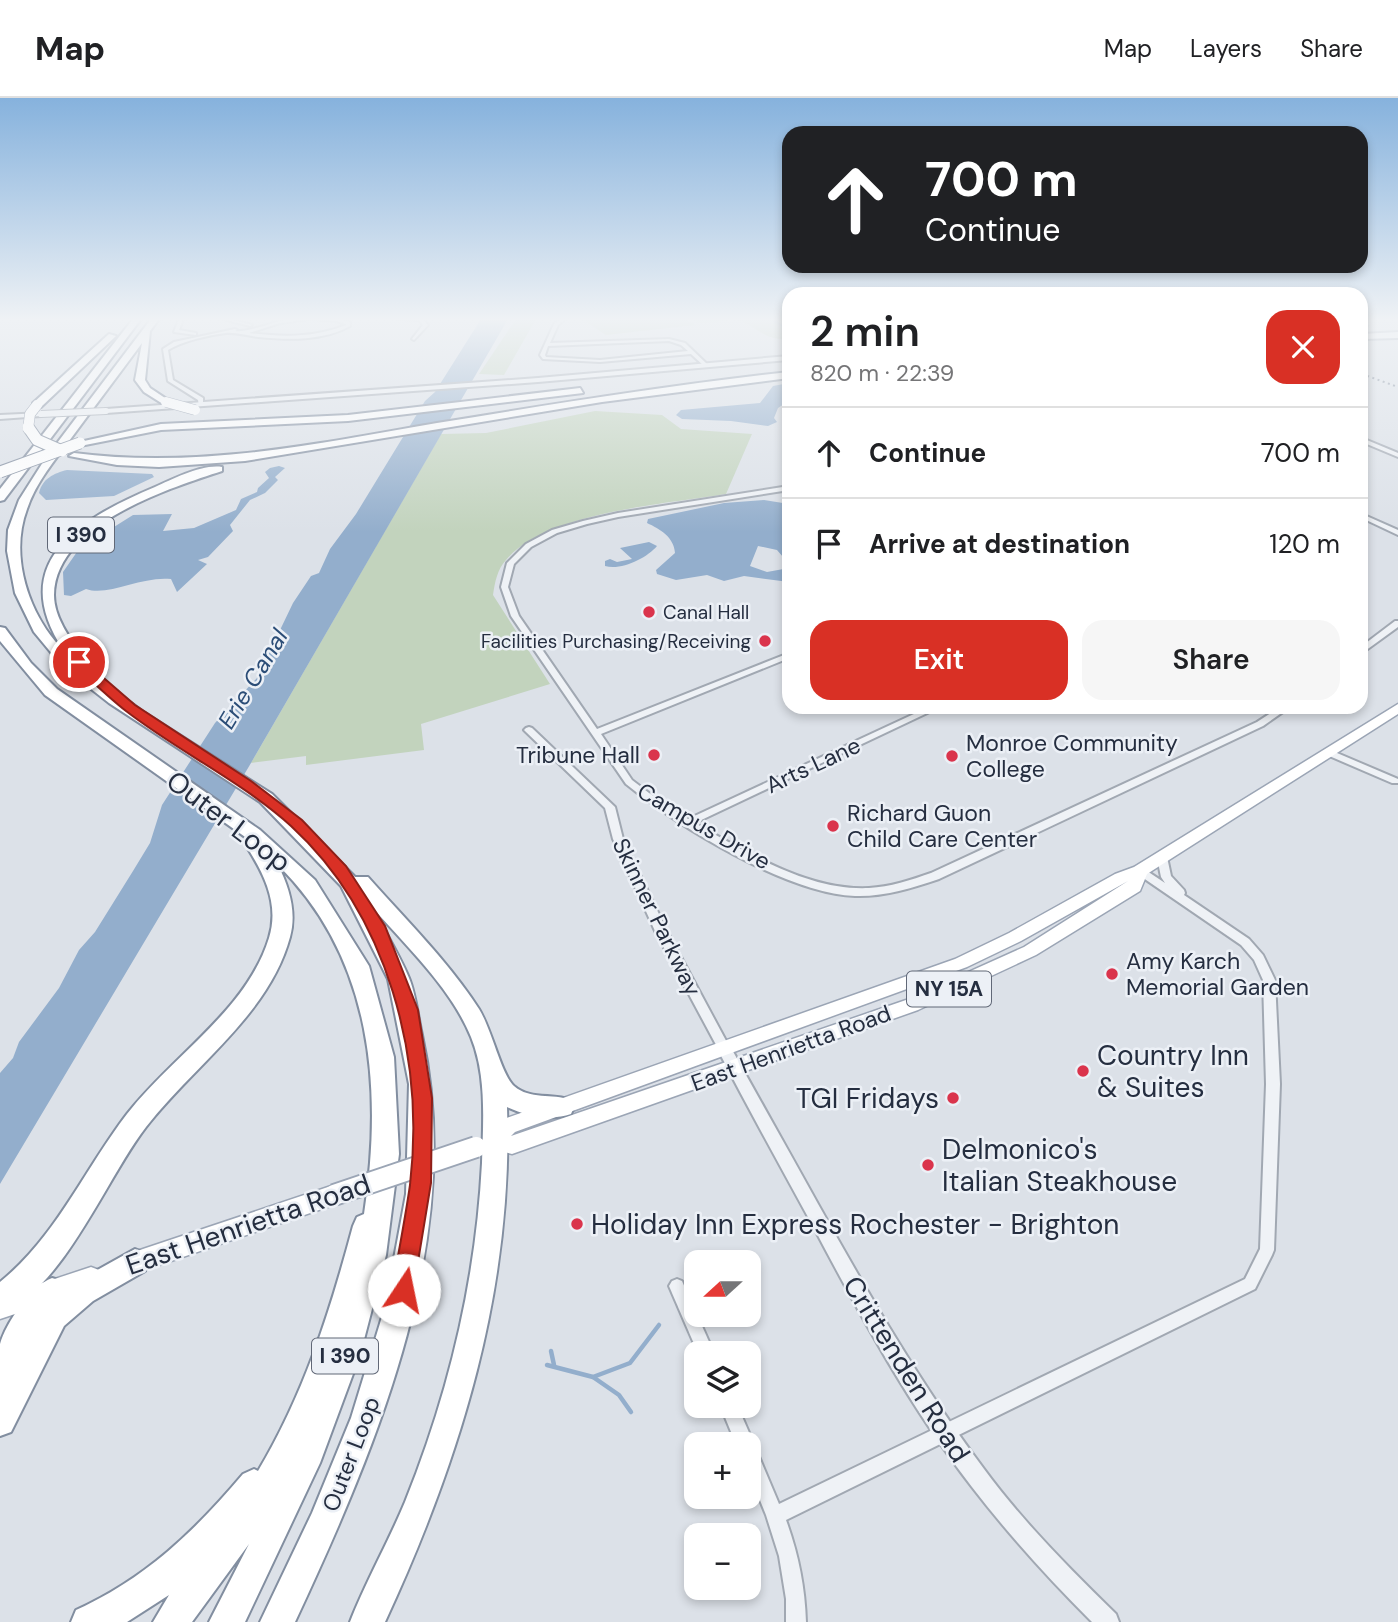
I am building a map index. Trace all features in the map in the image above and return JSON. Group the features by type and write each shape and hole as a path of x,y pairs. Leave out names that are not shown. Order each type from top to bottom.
{"highway":[{"path":"62,390 27,422 33,437 74,456 122,463 179,464 280,452"},
{"path":"0,497 87,390"},
{"name":"Outer Loop","path":"97,390 18,512 14,537 15,569 22,600 36,626 67,663 266,798 304,830 340,870 382,937 400,984 413,1030 421,1082 423,1131 412,1246 385,1361 340,1486 277,1622"},
{"path":"147,390 166,402 279,420"},
{"path":"0,472 80,443 162,427 397,412 588,390"},
{"name":"I 390","path":"131,708 79,662 51,617 47,594 51,573 63,553 83,533 133,500 201,474 280,452 666,390"},
{"name":"Outer Loop","path":"0,631 17,656 51,692 218,809 309,886 341,932 365,988 382,1069 386,1133 384,1177 375,1245 360,1310 306,1460 226,1622"},
{"path":"0,644 51,692"},
{"path":"266,798 300,821 349,867 466,1007 482,1037 497,1083 508,1096 529,1105 562,1107"},
{"path":"0,1300 45,1261 126,1135 240,1004 269,965 281,933 282,898 266,862 246,833"},
{"path":"368,1622 426,1489 475,1334 493,1226 486,1144 490,1061"},
{"path":"170,1622 219,1560 274,1474 312,1396 355,1268 370,1208 379,1152 382,1069"},
{"path":"0,1422 54,1316 83,1291 135,1262"},
{"path":"0,1375 33,1312 52,1291"},
{"path":"88,1622 153,1586 191,1557 224,1523 285,1439 325,1356"}],"main road":[{"name":"East Henrietta Road","path":"486,1144 508,1126 961,963 1015,937 1121,877 1140,871 1398,708"},
{"name":"East Henrietta Road","path":"0,1308 486,1144 513,1145 912,1005 1030,951 1135,887 1140,871"}],"street":[{"path":"186,390 201,399 198,407"},
{"path":"0,417 39,410 106,411 198,407 398,390"},
{"path":"1368,442 1398,455"},
{"name":"Campus Drive","path":"782,490 576,524 539,539 514,559 504,580 507,603 629,782 648,798 689,822 808,884 859,892 896,889 935,876 1260,724 1275,714"},
{"path":"1368,519 1398,533"},
{"path":"1368,645 1398,623"},
{"path":"595,733 782,658"},
{"name":"Arts Lane","path":"689,822 921,714"},
{"name":"Skinner Parkway","path":"528,730 610,807 618,839 661,931 725,1050"},
{"path":"1333,750 1396,782"},
{"path":"1162,857 1168,880 1204,913"},
{"path":"776,1515 1250,1284 1261,1267 1267,1250 1272,1084 1270,988 1265,969 1252,949 1204,913 1140,871"},
{"name":"Crittenden Road","path":"725,1050 873,1322 943,1434 1028,1542 1108,1622"},
{"path":"677,1286 701,1341"},
{"path":"761,1481 776,1515 794,1572 796,1622"}],"green space":[{"path":"595,411 662,415 681,429 752,434 726,494 641,507 577,521 524,544 506,560 498,572 493,595 550,684 421,724 424,750 306,765 306,756 251,763 441,434 486,433"}],"water":[{"path":"467,390 251,763 0,1184 0,1073 13,1058 19,1042 59,988 79,950 95,932 150,843 162,805 215,723 257,678 293,603 311,576 319,573 330,549 356,514 425,401 435,392"},
{"path":"770,390 782,390 782,405 774,418 777,422 768,426 682,419 676,415 681,410 760,403"},
{"path":"279,466 285,468 275,477 278,480 265,493 250,500 230,525 233,531 208,557 198,560 207,564 177,592 171,579 159,579 104,590 86,589 71,596 64,595 63,572 79,549 133,515 172,514 163,531 194,528 236,510 241,499 257,492 269,478 265,472"},
{"path":"67,470 152,474 154,477 114,496 46,500 39,493 43,484 53,475"},
{"path":"764,500 782,503 782,556 777,550 758,546 750,566 767,572 782,569 782,581 744,576 724,581 707,575 676,580 657,574 656,570 675,553 669,538 647,523 648,519 724,503"},
{"path":"649,542 657,546 640,559 618,567 605,566 605,561 610,559 617,562 632,559 620,548"}],"waterway":[{"path":"593,1377 630,1363 659,1325"},
{"path":"551,1351 554,1365"},
{"path":"547,1365 593,1377"},
{"path":"593,1377 619,1395 631,1412"}],"place":[{"name":"Canal Hall","path":"649,612"},
{"name":"Facilities Purchasing/Receiving","path":"765,641"},
{"name":"Tribune Hall","path":"654,755"},
{"name":"Monroe Community College","path":"952,756"},
{"name":"Richard Guon Child Care Center","path":"833,826"},
{"name":"Amy Karch Memorial Garden","path":"1112,974"},
{"name":"Country Inn & Suites","path":"1083,1071"},
{"name":"TGI Fridays","path":"953,1098"},
{"name":"Delmonico's Italian Steakhouse","path":"928,1165"},
{"name":"Holiday Inn Express Rochester - Brighton","path":"577,1224"}],"route":[{"path":"79,662 131,708 246,784 297,823 340,870 376,926 387,948 408,1010 421,1082 421,1183 404,1290"}],"water label":[{"name":"Erie Canal","path":"253,679"}]}
